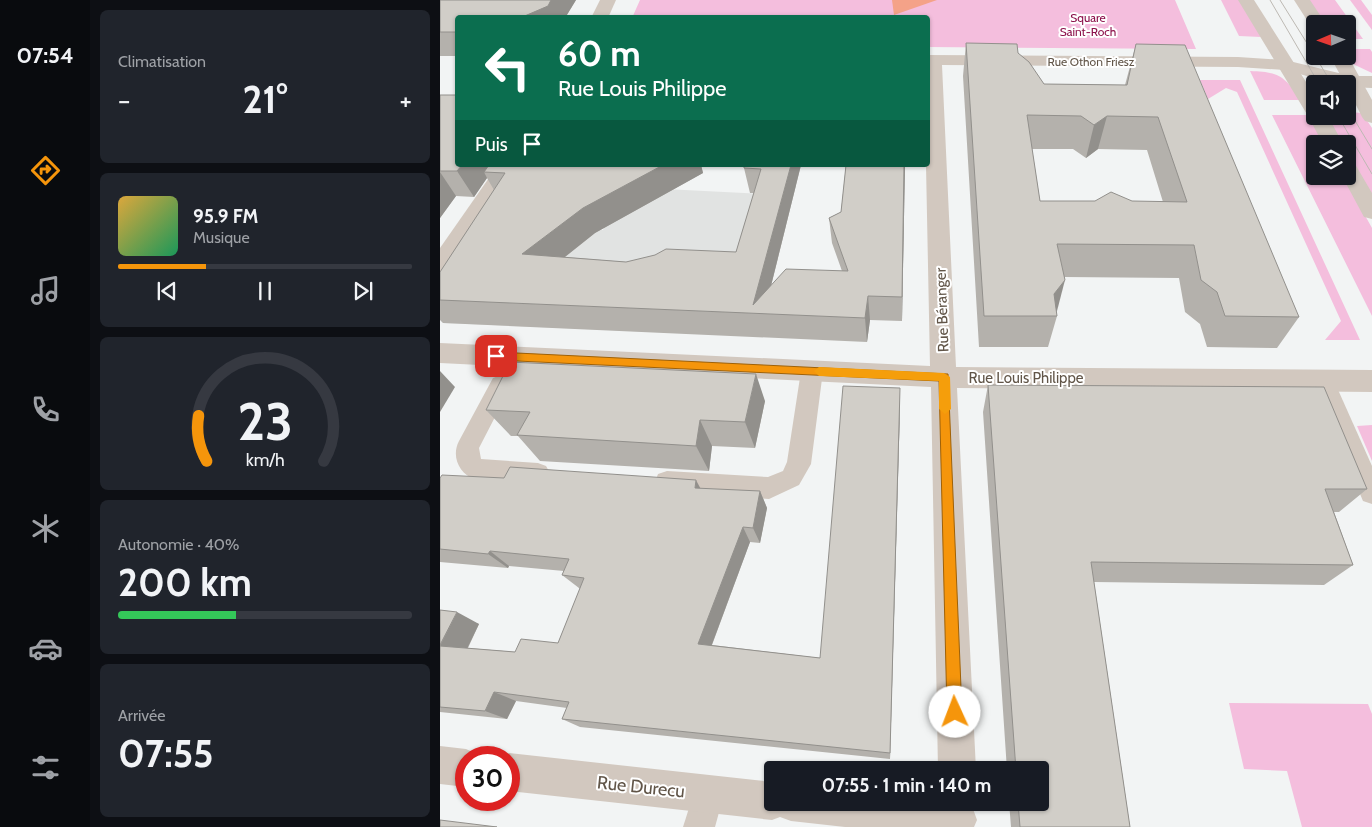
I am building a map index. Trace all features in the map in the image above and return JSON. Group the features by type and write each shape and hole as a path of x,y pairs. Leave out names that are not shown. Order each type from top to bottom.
{"street":[{"path":"600,15 608,0"},
{"path":"1246,0 1306,96"},
{"path":"1302,0 1312,15"},
{"name":"Rue Othon Friesz","path":"930,60 1230,62 1285,65 1324,75"},
{"name":"Rue Béranger","path":"930,60 944,377 957,761"},
{"name":"Rue Othon Friesz","path":"1356,82 1372,82"},
{"path":"1356,90 1372,117"},
{"path":"440,266 507,167"},
{"path":"1356,183 1372,212"},
{"name":"Rue Louis Philippe","path":"440,353 944,377 1372,381"},
{"path":"440,765 455,767"},
{"name":"Rue Durecu","path":"520,774 703,810 764,801"},
{"path":"891,811 958,817"}],"lane":[{"path":"515,357 467,448 468,460 475,469 564,475"},
{"path":"642,480 769,488 791,478 799,464 812,371"},
{"path":"1324,380 1372,493"}],"shaded area":[{"path":"892,0 937,0 894,15"},
{"path":"625,187 766,194 726,335 443,323 503,224 603,230"}],"green space":[{"name":"Square Saint-Roch","path":"640,0 1175,0 1196,49 930,47 930,15 633,15"},
{"path":"1221,0 1241,0 1261,37 1239,36"},
{"path":"1309,0 1335,0 1346,15 1318,15"},
{"path":"1350,0 1361,0 1372,15 1372,30"},
{"path":"1356,29 1363,39 1356,39"},
{"path":"1356,49 1370,49 1372,52 1372,73 1355,65"},
{"path":"1250,71 1275,74 1290,85 1301,100 1264,100"},
{"path":"1200,80 1240,80 1360,340 1325,340 1341,321 1237,92 1226,88 1208,99"},
{"path":"1356,113 1362,113 1372,128 1372,196 1356,168 1356,135 1337,135 1331,125 1356,125"},
{"path":"1272,115 1306,115 1306,125 1316,125 1321,135 1306,135 1306,183"},
{"path":"1307,185 1348,185 1372,228 1372,316"},
{"path":"1372,425 1372,461 1357,426"},
{"path":"1229,703 1368,704 1372,714 1372,827 1302,827 1287,771 1244,769"}],"building":[{"path":"440,0 551,0 548,6 527,15 455,15 455,32 440,32"},
{"path":"966,43 1017,44 1018,53 1029,62 1044,84 1127,85 1136,44 1185,45 1299,317 1225,316 1217,292 1201,280 1194,245 1057,244 1065,280 1054,294 1057,316 984,316","holes":["1027,115 1081,116 1094,125 1107,116 1158,117 1187,202 1132,201 1111,192 1095,201 1040,201"]},
{"path":"440,95 455,95 455,167 460,167 457,171 440,171"},
{"path":"488,167 659,167 583,208 522,254 626,262 655,255 666,249 736,252 761,169 744,167 790,167 753,305 786,269 848,271 829,218 841,212 846,167 904,167 902,297 868,296 865,318 440,300 440,272 505,173 484,172"},
{"path":"510,362 756,374 745,422 700,420 696,446 517,435 530,412 486,410"},
{"path":"988,385 1324,387 1367,489 1325,489 1353,565 1091,562 1130,827 1020,827 1019,811 1049,811 1049,761 1015,761"},
{"path":"843,386 900,388 890,753 562,719 569,702 494,692 485,711 440,707 440,646 515,652 521,639 558,643 584,578 562,575 569,559 490,551 488,554 440,549 440,478 442,475 504,478 510,467 696,480 695,488 760,491 753,528 743,527 698,644 820,658"},
{"path":"440,610 457,612 440,645"},
{"path":"440,820 497,827 440,827"}],"tram line":[{"path":"1270,0 1314,75"},
{"path":"1280,0 1327,75"},
{"path":"1356,122 1372,149"},
{"path":"1343,125 1372,174"}],"slow traffic":[{"path":"819,371 944,377 945,409"}],"route":[{"path":"496,356 944,377 955,712"}]}
